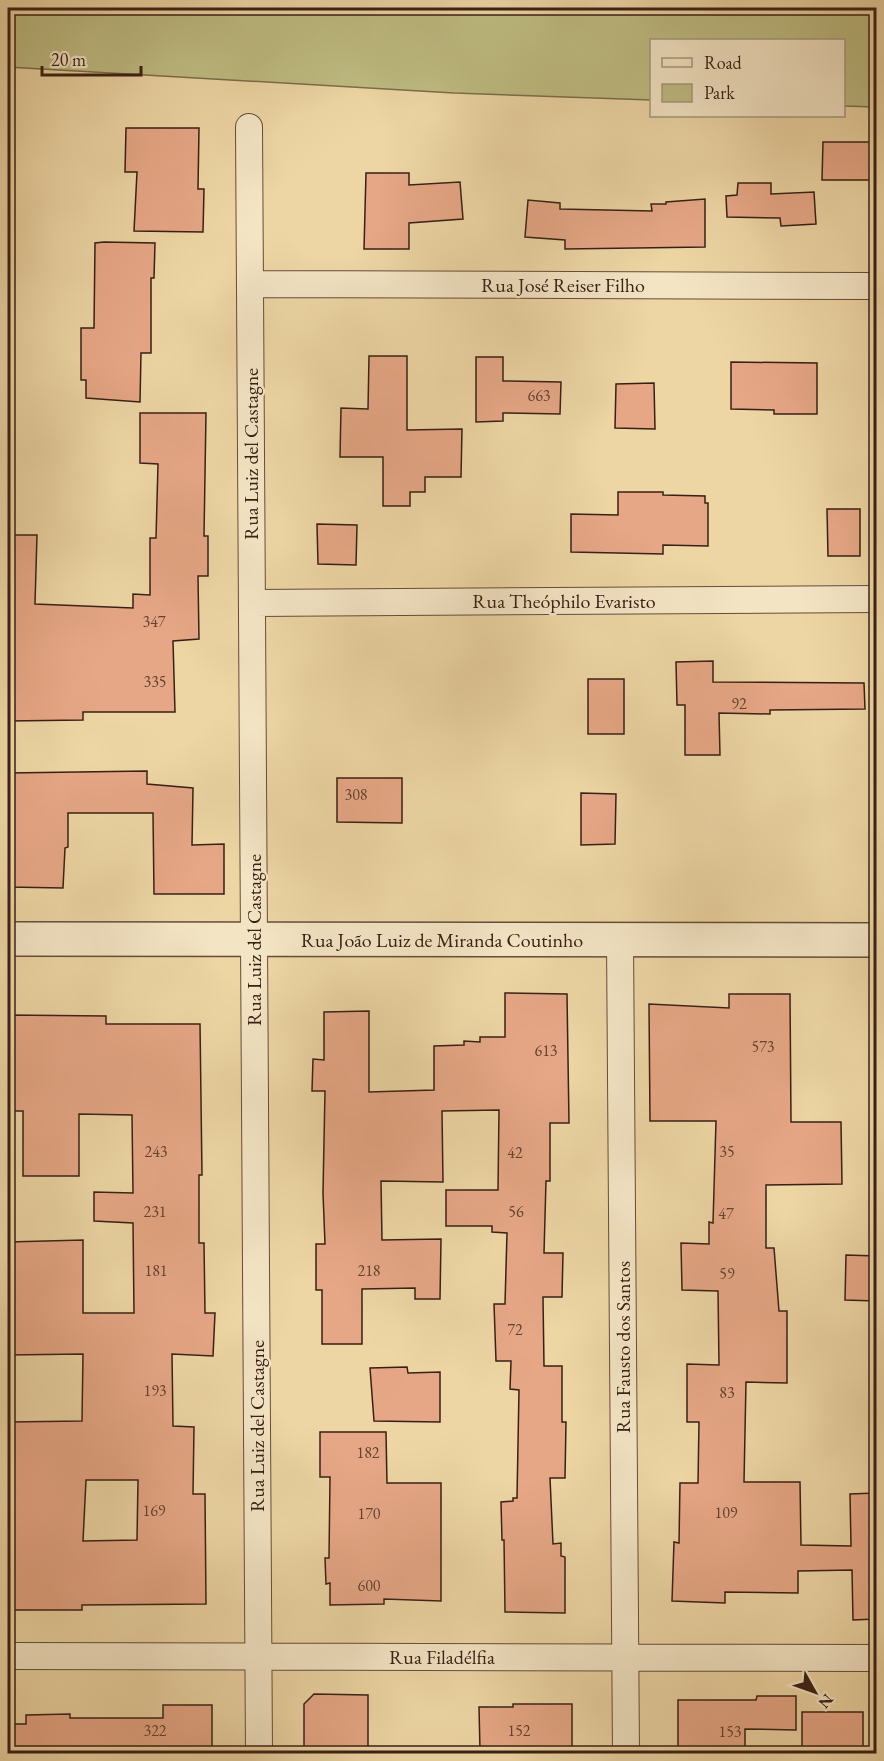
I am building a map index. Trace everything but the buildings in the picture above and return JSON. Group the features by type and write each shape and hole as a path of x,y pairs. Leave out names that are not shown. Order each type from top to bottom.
{"street":[{"name":"Rua Luiz del Castagne","path":"249,127 259,1754"},
{"name":"Rua José Reiser Filho","path":"250,284 876,286"},
{"name":"Rua Theóphilo Evaristo","path":"252,603 876,599"},
{"name":"Rua João Luiz de Miranda Coutinho","path":"8,939 876,940"},
{"name":"Rua Fausto dos Santos","path":"620,940 626,1754"},
{"name":"Rua Filadélfia","path":"8,1656 876,1658"}],"green space":[{"path":"8,8 876,8 876,107 845,106 845,39 650,39 650,100 454,93 8,67"}]}
